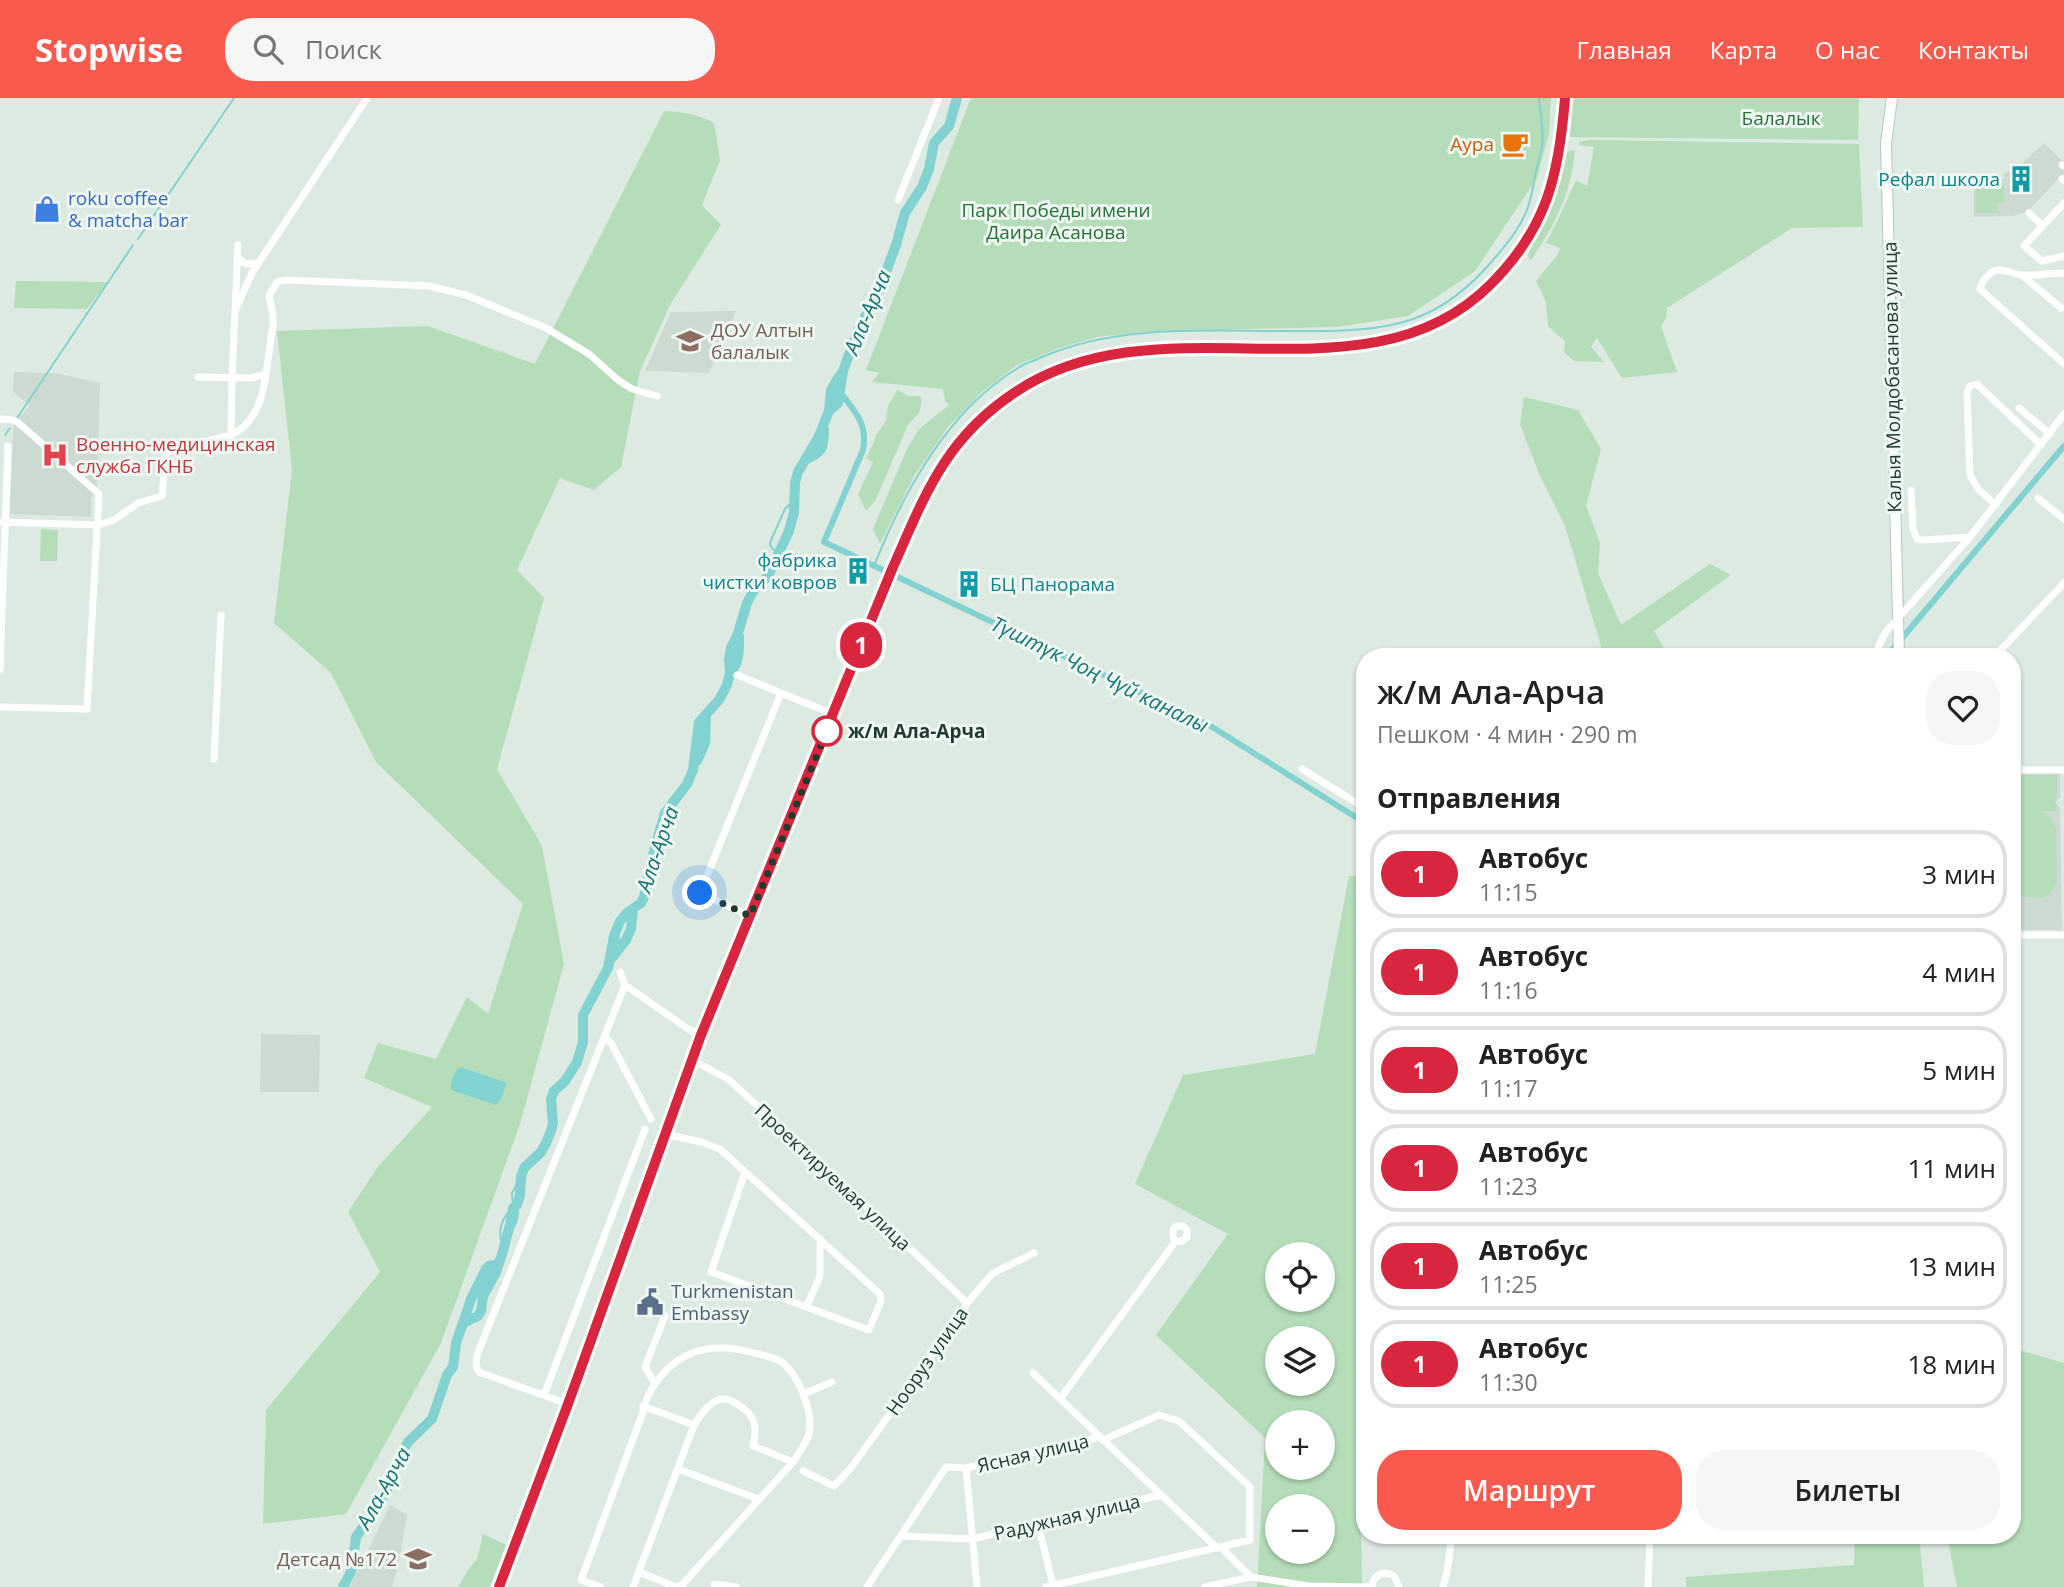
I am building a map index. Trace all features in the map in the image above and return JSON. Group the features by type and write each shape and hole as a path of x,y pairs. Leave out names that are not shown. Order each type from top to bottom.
{"main road":[{"path":"499,1587 701,1035 891,573 930,484 947,457 965,434 1014,393 1060,368 1096,356 1139,350 1314,348 1370,344 1415,333 1456,313 1499,276 1532,233 1557,165 1565,98"},
{"name":"Калыя Молдобасанова улица","path":"1892,98 1886,144 1899,648"}],"street":[{"path":"235,312 246,283 259,262 368,98"},
{"path":"898,200 939,98"},
{"path":"2064,203 2024,246 2042,261 2064,256"},
{"path":"2029,213 2042,226"},
{"path":"231,435 238,245"},
{"path":"237,257 246,264 259,262"},
{"path":"2064,273 2022,275 1998,270 1981,283 1980,289 2064,364"},
{"path":"2022,275 2061,308"},
{"path":"4,522 98,525 114,520 138,503 162,496 166,452 241,430 261,401 272,327 269,296 277,282 429,286 466,295 546,328 589,354 632,389 657,396"},
{"path":"198,377 252,378 265,374"},
{"path":"1996,505 1978,488 1970,475 1967,392 1970,386 1977,384 2041,445"},
{"path":"2020,408 2050,433"},
{"path":"1878,648 1885,633 1970,537 2064,414"},
{"path":"0,419 14,420 99,494 87,709 0,707"},
{"path":"0,670 8,446"},
{"path":"1911,490 1913,529 1917,539 1970,537"},
{"path":"2038,498 2064,519"},
{"path":"2003,648 2064,583"},
{"path":"214,760 221,615"},
{"path":"737,675 833,714"},
{"path":"750,916 700,893 781,693"},
{"path":"1302,769 1356,802"},
{"path":"2021,770 2064,771"},
{"path":"2021,935 2062,935"},
{"path":"620,972 625,985 688,1029 701,1035"},
{"path":"568,1404 480,1372 477,1355 625,985"},
{"path":"604,1037 611,1043 651,1119"},
{"name":"Проектируемая улица","path":"692,1060 728,1079 967,1303"},
{"path":"544,1395 645,1129"},
{"path":"664,1134 720,1149 880,1294 881,1301 869,1330 711,1272 745,1172"},
{"path":"805,1306 820,1276 820,1239"},
{"path":"1060,1399 1175,1242"},
{"name":"Нооруз улица","path":"803,1471 834,1486 851,1468 967,1303 993,1273 1034,1253"},
{"path":"654,1384 645,1367 665,1316"},
{"path":"601,1587 580,1580 642,1415 647,1395 654,1384 672,1366 694,1352 705,1349 732,1349 779,1360 789,1368 803,1394 810,1426 805,1444 793,1462 682,1584 676,1587 639,1572"},
{"path":"1033,1373 1251,1577"},
{"path":"803,1394 832,1382"},
{"path":"633,1587 694,1425 715,1402 721,1399 734,1402 747,1411 753,1418 753,1446 793,1462"},
{"path":"643,1406 694,1425"},
{"name":"Ясная улица","path":"901,1536 946,1467 966,1468 1102,1439 1159,1415 1179,1421 1250,1488 1250,1540 1219,1547"},
{"path":"966,1468 977,1587"},
{"path":"678,1469 758,1499"},
{"name":"Радужная улица","path":"901,1536 972,1539 1161,1495"},
{"path":"1038,1524 1049,1586 1219,1547"},
{"path":"867,1587 901,1536"},
{"path":"1443,1587 1451,1544"},
{"path":"1648,1587 1650,1544"},
{"path":"1205,1587 1251,1577 1308,1586 1371,1587 1374,1578 1381,1573 1394,1576 1399,1587"},
{"path":"714,1584 736,1587"}],"shaded area":[{"path":"2044,143 2064,163 2064,173 2028,211 2013,216 1974,217 1974,180 2004,179 2004,173 2015,170"},
{"name":"ДОУ Алтын балалык","path":"736,311 709,373 645,371 671,312"},
{"name":"Военно-медицинская служба ГКНБ","path":"14,372 56,373 100,383 97,486 91,499 91,517 10,514 14,416 22,415 30,405 13,392"},
{"path":"2060,773 2060,798 2055,802 2060,808 2062,930 2021,930 2021,774"},
{"path":"261,1034 320,1035 319,1092 260,1092"},
{"path":"390,1505 407,1515 392,1587 350,1587"}],"green space":[{"name":"Парк Победы имени Даира Асанова","path":"971,98 1551,98 1549,133 1537,178 1475,271 1408,316 1337,327 1154,331 1098,337 1062,347 1017,365 983,391 948,427 914,476 880,544 873,529 907,449 919,429 949,405 945,401 943,389 872,382 879,373 866,370"},
{"name":"Балалык","path":"1574,98 1859,98 1858,140 1570,137"},
{"path":"664,111 690,114 714,123 720,160 702,205 721,225 671,303 640,371 621,467 594,490 560,478 517,570 544,598 497,769 542,846 564,964 520,1124 441,1343 346,1514 263,1524 266,1410 380,1272 348,1212 377,1168 432,1107 364,1078 378,1043 436,1059 467,997 488,1014 523,904 376,762 331,673 274,623 292,470 277,331 428,326 535,364"},
{"path":"1579,142 1859,144 1863,227 1792,228 1667,308 1666,318 1661,326 1677,372 1622,378 1597,338 1591,347 1604,362 1574,361 1564,352 1565,341 1548,326 1546,302 1536,281 1558,254 1560,248 1546,243 1576,180 1587,186 1594,147 1579,145"},
{"path":"1575,151 1573,166 1566,195 1531,260 1529,252 1551,208 1567,153"},
{"path":"2004,185 2004,203 1997,203 1997,213 1976,213 1976,186"},
{"path":"16,281 107,282 87,309 14,308"},
{"path":"897,390 908,396 920,396 922,400 919,413 908,425 875,501 866,511 858,494 873,462 866,458 876,435 886,421 888,406"},
{"path":"1524,397 1578,410 1601,449 1586,506 1600,543 1598,573 1621,625 1710,564 1731,575 1654,631 1664,648 1602,648 1565,526 1540,476 1520,424"},
{"path":"41,529 58,530 57,561 40,561"},
{"path":"2021,775 2057,775 2057,811 2042,811 2050,817 2056,828 2057,884 2049,895 2042,898 2021,896"},
{"path":"1349,876 1356,876 1356,1544 1362,1544 1362,1587 1257,1587 1265,1438 1156,1335 1228,1234 1135,1184 1183,1075 1315,1054"},
{"path":"2021,1350 2064,1363 2064,1587 1957,1587 1949,1544 2021,1544"},
{"path":"483,1534 506,1545 490,1587 458,1587 477,1559"},
{"path":"1855,1544 1920,1544 1924,1587 1686,1587 1686,1577 1854,1565"}],"water":[{"path":"460,1067 505,1082 502,1097 496,1105 451,1090 453,1078"}],"waterway":[{"path":"138,239 234,98"},
{"name":"Ала-Арча","path":"343,1587 351,1572 356,1537 386,1493 392,1473 408,1442 432,1419 447,1375 453,1367 456,1343 463,1323 478,1316 481,1311 483,1296 496,1272 513,1208 517,1205 524,1168 541,1152 551,1131 551,1099 554,1091 565,1081 577,1062 583,1042 583,1015 608,968 614,936 620,921 641,903 644,897 665,813 687,784 693,770 699,722 719,700 727,685 731,648 747,603 754,590 768,576 789,531 798,472 819,436 829,411 838,403 843,371 858,330 880,288 905,213 922,187 934,143 949,126 957,98"},
{"path":"874,566 914,482 950,429 993,385 1024,365 1073,346 1138,334 1204,330 1331,331 1373,328 1413,319 1446,302 1467,287 1485,269 1518,228 1525,214 1542,145 1539,98"},
{"path":"17,418 133,245"},
{"path":"829,411 831,390 840,375"},
{"name":"Түштүк Чоң Чүй каналы","path":"840,392 859,418 864,441 863,450 824,542 1209,725 1356,817"},
{"path":"5,435 10,428"},
{"path":"805,460 821,449 824,430"},
{"name":"Түштүк Чоң Чүй каналы","path":"1894,648 2064,446"},
{"path":"778,555 770,545 771,540 785,509 794,500"},
{"path":"730,673 737,660 739,636"},
{"path":"697,761 705,743 706,715"},
{"path":"611,959 631,929 633,909"},
{"path":"618,926 619,947"},
{"name":"Ала-Арча","path":"503,1246 501,1226 513,1208 512,1193 521,1177"},
{"path":"506,1237 516,1222 517,1205"},
{"path":"463,1323 486,1269 499,1264"}],"bus line":[{"name":"1","path":"499,1587 701,1035 893,567 921,502 947,457 965,434 1014,393 1060,368 1089,358 1161,348 1314,348 1363,344 1415,333 1456,313 1499,276 1532,233 1548,199 1557,165 1565,98"}],"place":[{"name":"Аура","path":"1515,144"},
{"name":"Рефал школа","path":"2021,179"},
{"name":"roku coffee & matcha bar","path":"47,209"},
{"name":"ДОУ Алтын балалык","path":"690,341"},
{"name":"Военно-медицинская служба ГКНБ","path":"55,455"},
{"name":"фабрика чистки ковров","path":"858,571"},
{"name":"БЦ Панорама","path":"969,584"},
{"name":"ж/м Ала-Арча","path":"827,731"},
{"name":"Turkmenistan Embassy","path":"650,1302"},
{"name":"Детсад №172","path":"418,1559"}],"route":[{"path":"700,893 750,916 827,731"}]}
